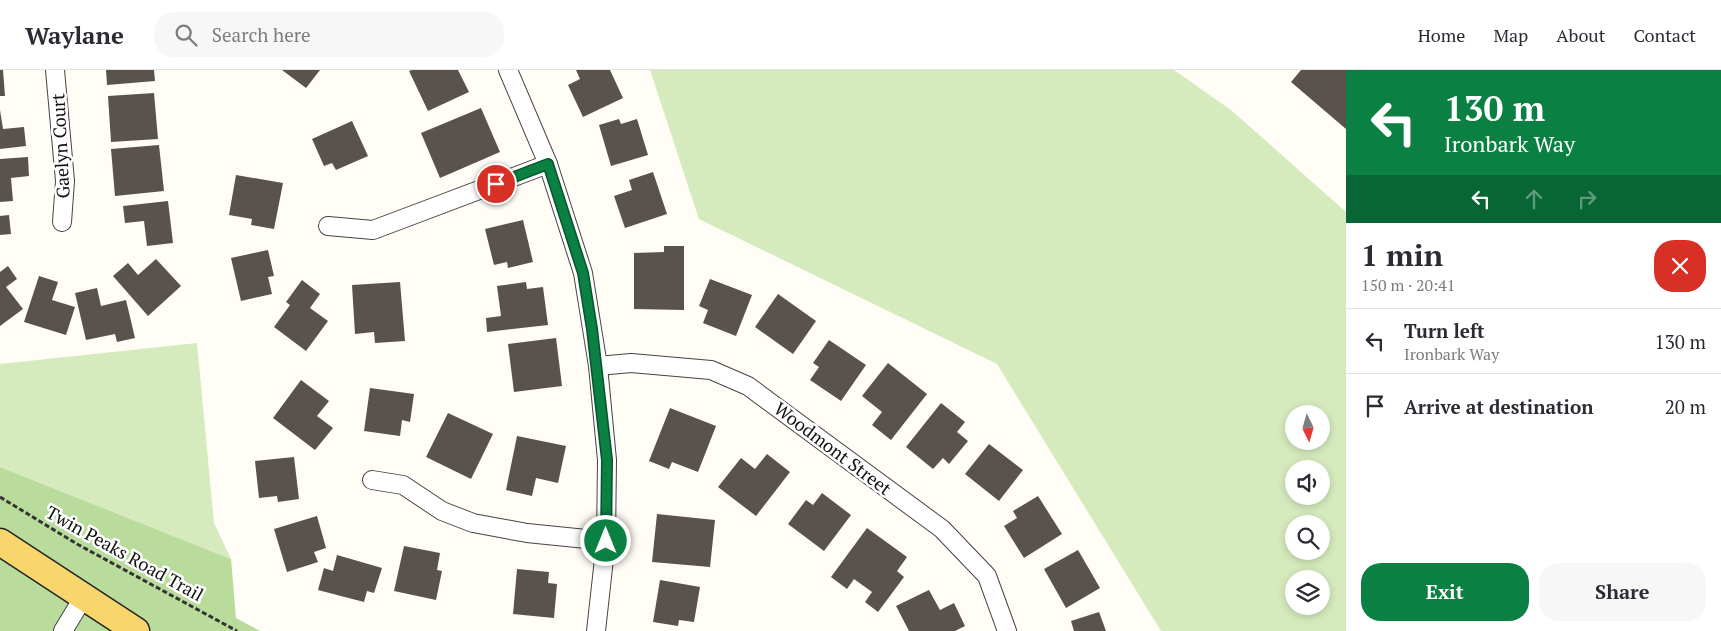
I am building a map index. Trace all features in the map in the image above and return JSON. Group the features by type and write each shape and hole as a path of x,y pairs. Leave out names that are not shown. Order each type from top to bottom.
{"main road":[{"path":"0,542 136,631"}],"street":[{"name":"Gaelyn Court","path":"54,70 65,181 62,222"},
{"path":"508,70 548,164 583,273 598,366 607,460 606,541 596,631"},
{"path":"328,226 373,230 548,164"},
{"name":"Woodmont Street","path":"598,366 631,363 711,370 748,386 942,529 987,576 1007,631"},
{"path":"372,480 403,485 442,511 473,523 527,533 606,541"},
{"path":"63,631 83,598"}],"path":[{"name":"Twin Peaks Road Trail","path":"0,497 77,544 237,631"}],"green space":[{"path":"650,70 1174,70 1231,110 1346,212 1346,631 1161,631 997,364 699,219"},
{"path":"197,343 214,523 231,559 0,467 0,364"},
{"path":"0,467 231,559 236,618 260,631 0,631"}],"building":[{"path":"0,70 3,70 5,96 0,96"},
{"path":"106,70 154,70 155,81 107,85"},
{"path":"282,70 320,70 306,88"},
{"path":"458,70 469,92 428,111 409,71"},
{"path":"576,70 610,70 623,98 583,117 568,85 580,79"},
{"path":"1301,70 1346,70 1346,129 1291,82"},
{"path":"154,93 158,139 111,142 108,96"},
{"path":"481,108 500,152 440,178 421,133"},
{"path":"0,110 3,129 24,127 26,146 0,149"},
{"path":"619,119 621,124 637,119 648,155 611,166 599,125"},
{"path":"352,121 368,156 336,170 332,163 324,166 312,139"},
{"path":"159,145 164,191 115,196 111,149"},
{"path":"28,157 29,176 11,178 13,201 0,202 0,159"},
{"path":"653,172 667,214 625,228 614,196 632,190 629,180"},
{"path":"236,175 283,183 274,229 251,225 252,219 229,215"},
{"path":"168,201 173,243 147,246 144,221 125,223 123,206"},
{"path":"9,215 11,234 0,235 0,216"},
{"path":"523,220 533,262 508,268 507,262 494,265 485,229"},
{"path":"664,246 684,246 684,310 634,309 634,253 664,252"},
{"path":"268,250 274,276 268,277 272,294 241,301 231,258"},
{"path":"156,259 181,286 148,316 113,276 128,263 138,275"},
{"path":"8,266 17,279 6,287 23,309 0,326 0,272"},
{"path":"39,276 58,282 52,300 75,307 66,335 24,322"},
{"path":"710,279 752,295 736,336 703,323 708,310 699,306"},
{"path":"302,280 320,294 310,308 328,321 306,351 274,327 290,305 286,302"},
{"path":"400,282 405,341 375,343 374,332 355,334 352,285"},
{"path":"526,282 527,289 543,287 548,325 487,332 486,318 501,316 497,286"},
{"path":"97,288 101,306 126,300 135,338 117,342 115,334 86,340 75,293"},
{"path":"778,294 816,321 793,354 755,327"},
{"path":"556,338 562,386 514,392 508,344"},
{"path":"829,340 866,365 841,401 810,380 819,367 813,363"},
{"path":"888,363 927,394 891,440 872,425 882,412 862,396"},
{"path":"301,380 329,401 317,416 333,428 315,450 273,418"},
{"path":"370,388 414,394 410,422 402,420 400,436 364,431"},
{"path":"941,403 965,422 957,432 968,441 949,464 943,458 933,469 906,447"},
{"path":"670,408 716,426 698,472 672,462 669,469 649,461"},
{"path":"448,413 493,434 471,479 426,457"},
{"path":"517,436 566,446 558,483 536,478 532,496 506,490"},
{"path":"989,444 1023,470 999,501 965,474"},
{"path":"767,454 790,472 756,516 718,487 741,458 755,469"},
{"path":"294,457 299,499 278,502 277,496 259,498 255,461"},
{"path":"822,493 851,515 824,551 788,524 806,500 813,505"},
{"path":"1038,496 1062,534 1024,558 1004,526 1017,518 1013,511"},
{"path":"657,514 715,520 710,567 652,562"},
{"path":"317,516 326,548 314,552 318,562 287,572 274,529"},
{"path":"867,528 907,557 897,571 904,577 878,612 865,602 872,592 854,579 847,589 831,577"},
{"path":"404,546 440,553 437,570 442,571 436,600 394,591"},
{"path":"1078,550 1100,588 1066,608 1044,569"},
{"path":"337,555 382,568 374,593 367,591 364,602 318,590 324,568 333,571"},
{"path":"517,569 549,572 548,583 557,584 554,618 513,614"},
{"path":"660,580 700,587 694,622 679,620 678,626 653,622"},
{"path":"929,590 940,610 954,603 965,626 955,631 909,631 896,606"},
{"path":"1099,612 1106,631 1074,631 1071,621"}],"route":[{"path":"496,184 548,164 583,273 598,366 607,460 606,541"}]}
